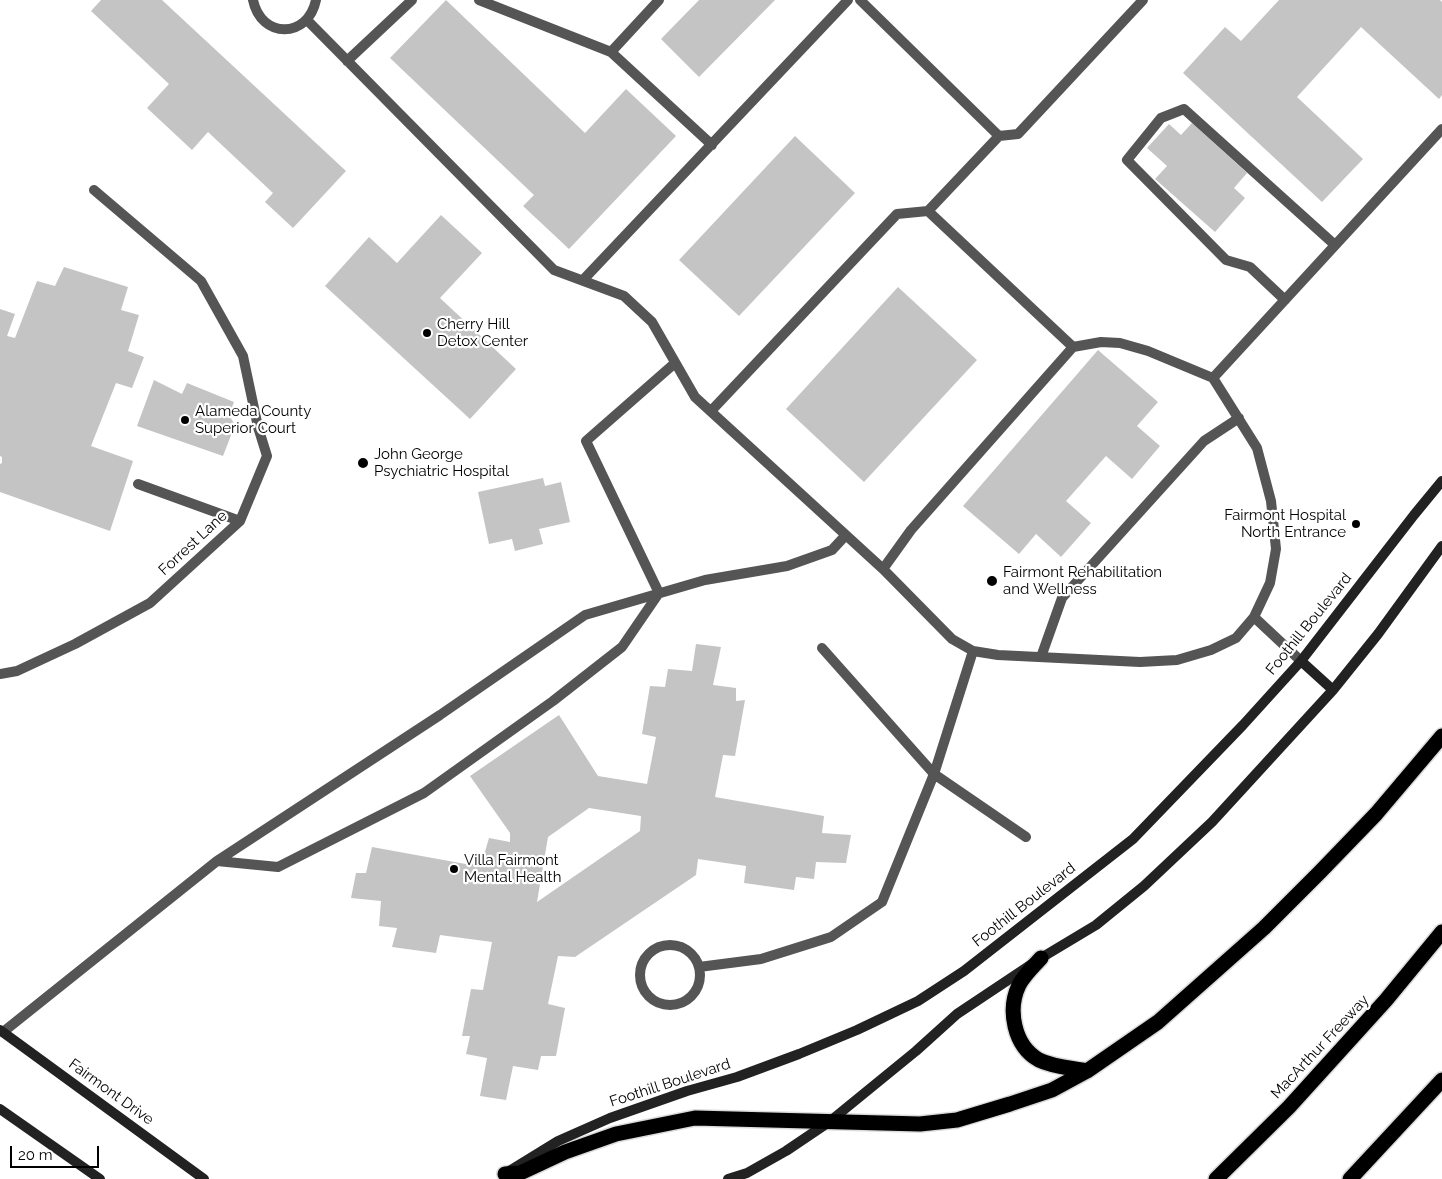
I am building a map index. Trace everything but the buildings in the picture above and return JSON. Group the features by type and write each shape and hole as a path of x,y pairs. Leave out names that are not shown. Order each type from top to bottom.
{"highway":[{"path":"503,1177 520,1173 565,1152 616,1134 696,1118 920,1124 957,1120 1052,1090 1087,1071 1158,1022 1264,928 1376,814 1442,736"},
{"name":"MacArthur Freeway","path":"1216,1179 1302,1093 1386,1000 1442,932"},
{"path":"1041,958 1019,985 1013,1010 1016,1031 1024,1049 1039,1060 1057,1066 1087,1071"},
{"path":"1350,1179 1442,1080"}],"main road":[{"name":"Foothill Boulevard","path":"503,1177 558,1141 610,1118 799,1054 857,1030 926,996 964,971 1133,839 1243,725 1301,661 1442,481"},
{"path":"728,1179 747,1173 786,1151 829,1122 916,1051 957,1014 1041,958 1096,925 1144,886 1212,822 1333,690 1378,634 1442,546"},
{"path":"1301,661 1333,690"},
{"name":"Fairmont Drive","path":"1,1031 204,1179"},
{"path":"0,1108 100,1179"}],"lane":[{"path":"253,0 255,10 262,20 273,27 285,30 297,27 307,20 314,10 316,0"},
{"path":"347,61 412,0"},
{"path":"479,0 612,52 712,145"},
{"path":"612,52 659,0"},
{"path":"583,280 848,0"},
{"path":"860,0 999,136"},
{"path":"711,411 898,214 928,211 999,136 1018,134 1143,0"},
{"path":"307,20 554,270 624,296 652,322 695,397 883,569 952,639 973,652 1140,662 1177,660 1211,650 1236,638 1254,617 1270,583 1276,548 1271,501 1257,448 1213,378 1148,351 1120,344 1101,342 1073,346 911,530 883,569"},
{"path":"1285,300 1250,267 1226,260 1127,160 1162,118 1184,109 1335,244"},
{"path":"1213,378 1442,129"},
{"name":"Forrest Lane","path":"0,674 17,670 76,644 150,603 240,521 267,456 258,426 243,356 201,281 94,190"},
{"path":"928,211 1073,346"},
{"path":"659,593 586,441 676,363"},
{"path":"1041,657 1062,598 1204,441 1239,418"},
{"path":"138,484 240,521"},
{"path":"1,1031 217,862 440,716 585,615 705,580 787,566 832,550 845,536"},
{"path":"217,862 278,867 424,793 553,701 622,647 659,593"},
{"path":"1254,617 1301,661"},
{"path":"822,648 934,774 1026,836"},
{"path":"699,967 761,959 831,937 882,902 934,774 973,652"},
{"path":"662,946 674,946 685,949 694,956 699,967 700,979 696,990 689,998 678,1004 667,1005 656,1001 647,994 642,984 640,972 644,961 652,952 662,946"}],"place":[{"name":"Cherry Hill Detox Center","path":"427,333"},
{"name":"Alameda County Superior Court","path":"185,420"},
{"name":"John George Psychiatric Hospital","path":"363,463"},
{"name":"Fairmont Hospital North Entrance","path":"1356,524"},
{"name":"Fairmont Rehabilitation and Wellness","path":"992,581"},
{"name":"Villa Fairmont Mental Health","path":"454,869"}]}
